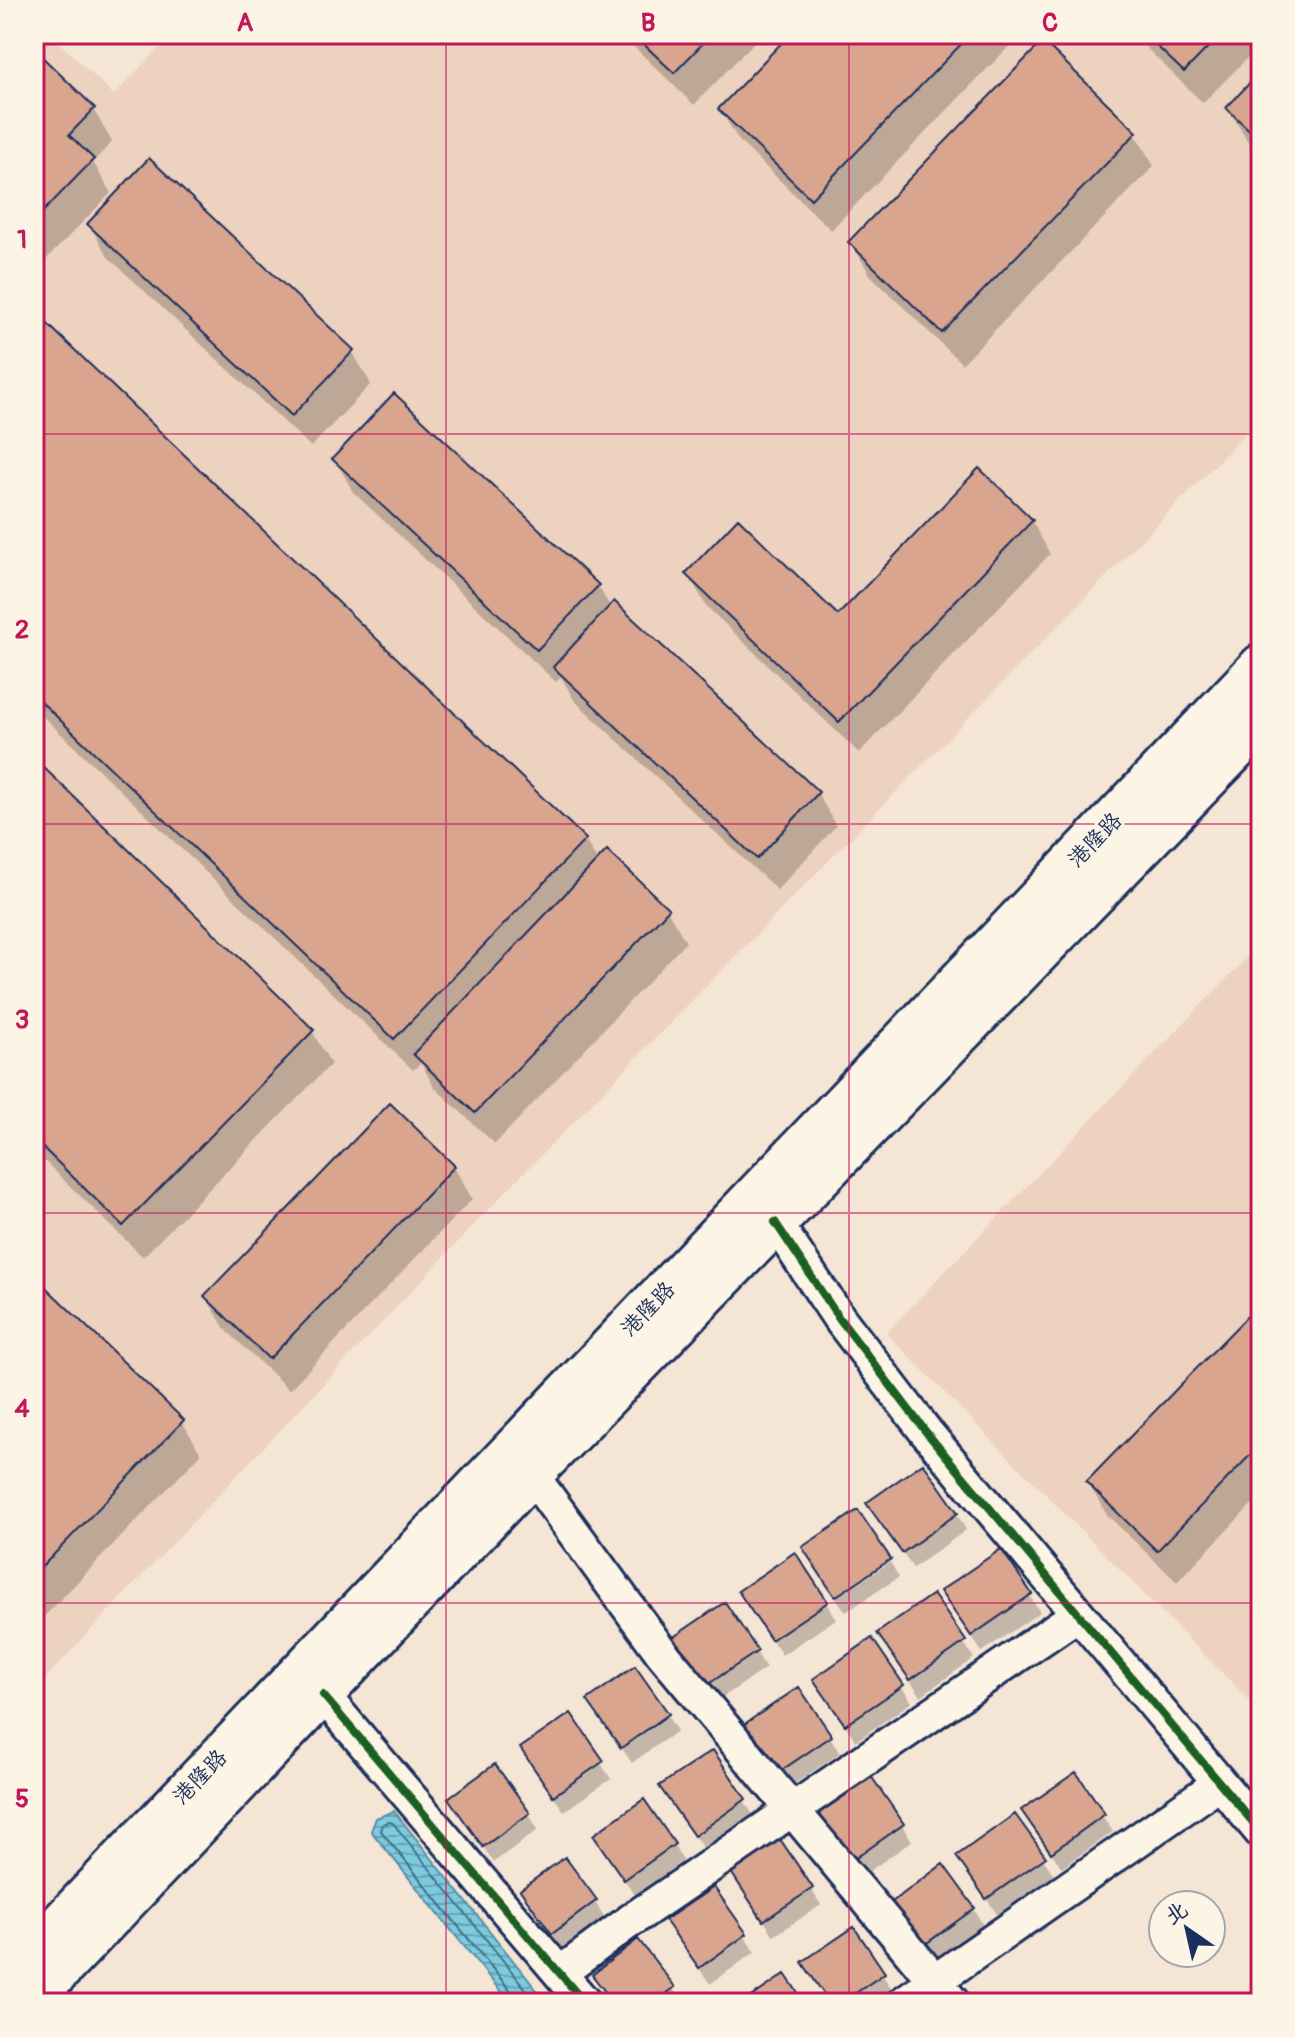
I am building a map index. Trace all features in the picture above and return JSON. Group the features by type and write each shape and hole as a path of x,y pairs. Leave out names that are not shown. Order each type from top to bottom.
{"main road":[{"name":"港隆路","path":"34,1952 1261,666"},
{"name":"港隆路","path":"34,1997 531,1474 1261,723"}],"street":[{"path":"775,1222 848,1331 926,1432 1261,1832"},
{"path":"531,1474 662,1653 944,1992"},
{"path":"560,1973 630,1921 1078,1614"},
{"path":"323,1695 585,2003"},
{"path":"903,2003 944,1992 1220,1783"}],"shaded area":[{"path":"34,34 50,34 114,95 172,34 1261,34 1261,418 508,1189 34,1690"},
{"path":"1261,943 1261,1712 886,1333"}],"water":[{"path":"394,1811 547,2003 510,2003 371,1831 376,1818"}],"building":[{"path":"633,34 712,34 674,73"},
{"path":"790,34 971,34 811,199 718,109"},
{"path":"1144,34 1221,34 1184,72"},
{"path":"1043,41 1137,132 942,333 848,242"},
{"path":"34,49 95,108 69,135 94,159 34,221"},
{"path":"1261,71 1261,141 1226,108"},
{"path":"149,158 354,350 292,416 87,224"},
{"path":"34,311 586,839 394,1039 34,695"},
{"path":"394,393 599,585 537,650 332,459"},
{"path":"979,468 1033,520 839,722 685,574 738,518 838,615"},
{"path":"614,601 819,792 757,859 553,667"},
{"path":"34,758 314,1030 123,1226 34,1139"},
{"path":"607,850 669,909 475,1113 413,1054"},
{"path":"390,1103 455,1166 269,1359 204,1296"},
{"path":"34,1276 184,1420 34,1575"},
{"path":"1261,1302 1261,1444 1157,1551 1086,1482"},
{"path":"923,1463 958,1513 902,1553 866,1503"},
{"path":"858,1510 891,1559 835,1597 802,1547"},
{"path":"1001,1549 1032,1594 971,1636 940,1591"},
{"path":"795,1552 828,1602 771,1640 738,1591"},
{"path":"933,1594 966,1641 910,1680 877,1633"},
{"path":"725,1602 758,1651 705,1686 672,1638"},
{"path":"872,1638 904,1685 845,1725 813,1679"},
{"path":"635,1666 669,1714 621,1748 587,1700"},
{"path":"799,1687 832,1736 776,1774 743,1725"},
{"path":"571,1713 604,1761 553,1796 520,1748"},
{"path":"713,1750 746,1799 694,1836 659,1786"},
{"path":"495,1764 530,1813 483,1847 448,1798"},
{"path":"1076,1772 1105,1814 1051,1853 1021,1810"},
{"path":"871,1776 904,1824 850,1862 817,1814"},
{"path":"644,1799 675,1844 624,1880 593,1835"},
{"path":"1015,1814 1046,1857 986,1899 956,1856"},
{"path":"780,1839 813,1888 763,1921 731,1872"},
{"path":"565,1857 597,1900 552,1934 520,1890"},
{"path":"943,1864 975,1908 920,1948 888,1905"},
{"path":"714,1887 747,1934 699,1968 665,1920"},
{"path":"854,1927 885,1973 841,2003 830,2003 802,1962"},
{"path":"638,1939 675,1987 654,2003 614,2003 592,1975"},
{"path":"785,1974 805,2003 743,2003"}],"cycle path":[{"path":"775,1222 839,1318 926,1432 1261,1832"},
{"path":"323,1695 585,2003"}]}
